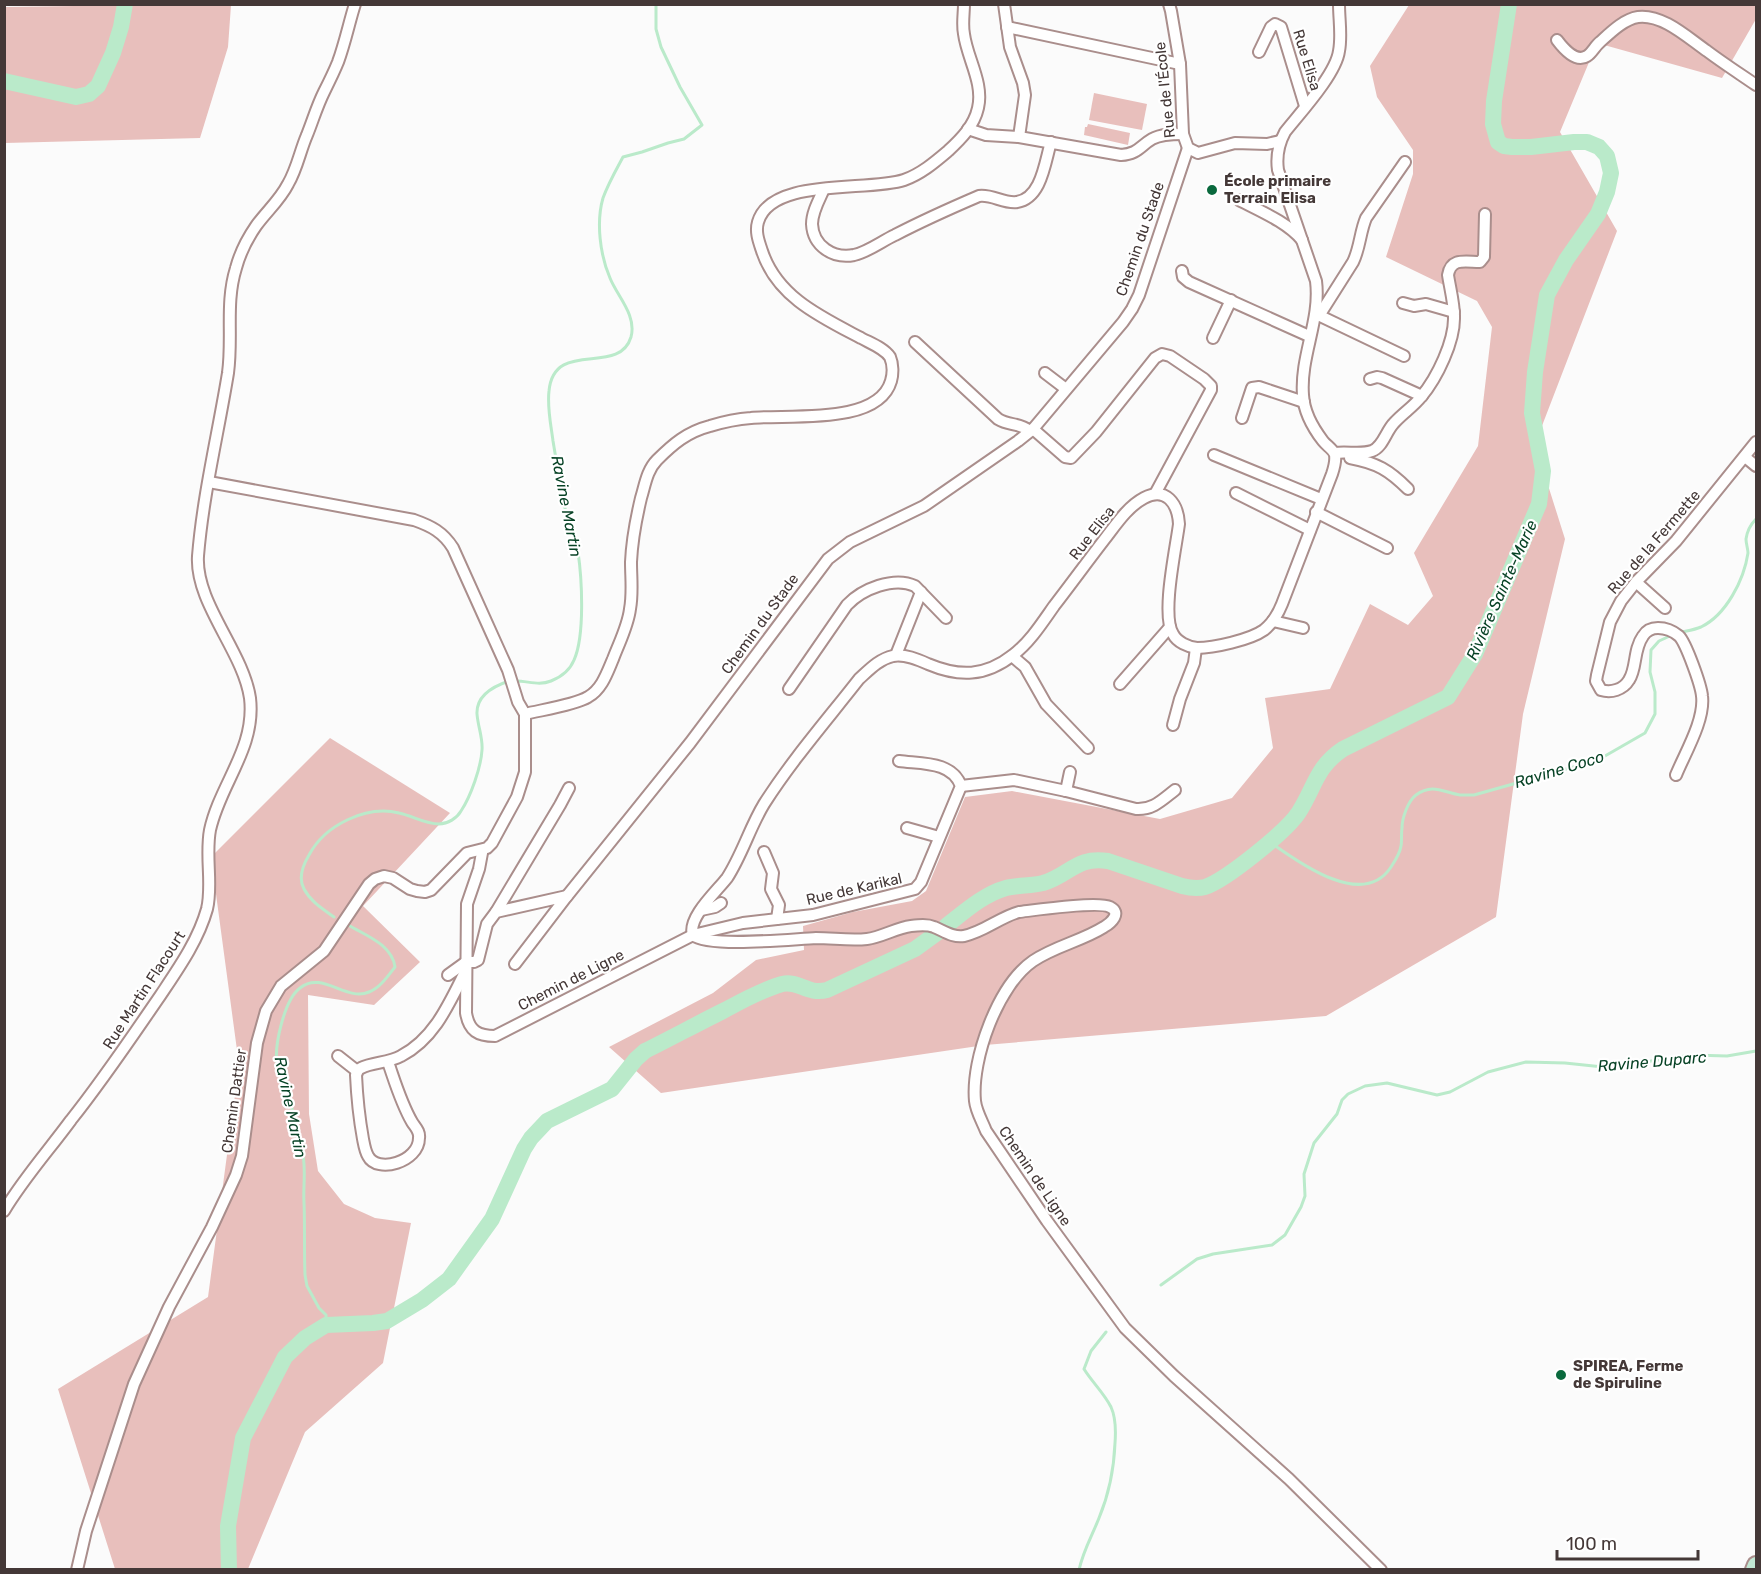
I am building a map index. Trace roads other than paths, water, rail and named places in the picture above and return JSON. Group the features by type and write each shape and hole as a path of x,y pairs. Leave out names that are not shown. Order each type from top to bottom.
{"street":[{"name":"Rue Martin Flacourt","path":"4,1211 105,1077 177,971 200,930 208,907 207,858 211,829 220,801 246,744 251,713 245,679 200,578 198,555 228,371 231,342 228,315 231,288 244,244 256,225 286,188 295,171 324,92 338,63 355,4"},
{"path":"525,714 582,700 595,692 604,680 630,612 634,530 645,481 653,465 678,440 707,426 751,418 837,414 871,404 884,394 891,381 890,358 882,349 823,318 795,300 776,278 764,258 757,227 759,218 765,209 784,197 801,192 862,184 886,184 905,179 931,166 956,143 976,117 980,100 974,68 963,31 964,4"},
{"path":"1004,4 1010,46 1025,95 1019,137"},
{"name":"Rue de l'École","path":"1169,4 1180,64 1183,134 1188,148 1198,153 1235,143 1267,144 1280,141"},
{"name":"Rue Elisa","path":"1280,141 1326,78 1339,53 1339,4"},
{"path":"1557,40 1563,48 1581,58 1587,56 1600,42 1628,20 1639,17 1650,18 1674,28 1756,85"},
{"name":"Rue Elisa","path":"1258,52 1270,27 1275,24 1281,27 1305,106"},
{"path":"1007,27 1180,64"},
{"path":"968,129 986,135 1019,137 1121,155 1139,150 1153,139 1165,135 1183,134"},
{"path":"1280,141 1276,157 1278,170 1316,281 1318,296 1303,370 1304,402 1307,413 1315,429 1335,453 1376,464 1394,475 1408,489"},
{"path":"824,189 812,224 816,239 822,248 832,254 851,256 860,254 979,196 1017,202 1026,197 1040,181 1051,142"},
{"name":"Chemin du Stade","path":"515,964 690,743 828,559 850,542 924,506 1018,441 1031,430 1123,322 1139,295 1188,148"},
{"path":"1316,314 1322,311 1353,262 1366,218 1405,162"},
{"path":"1239,201 1281,223 1298,235 1302,241"},
{"path":"1335,453 1370,452 1377,448 1392,424 1411,409 1422,396 1441,363 1454,328 1449,269 1457,262 1480,262 1484,257 1485,214"},
{"path":"1182,271 1183,277 1189,282 1310,336"},
{"path":"1213,338 1231,300"},
{"path":"1403,303 1414,306 1426,304 1454,312"},
{"path":"1316,314 1404,356"},
{"path":"915,342 998,419 1031,430 1065,457 1071,458 1096,432 1155,358 1162,354 1170,356 1208,382 1211,390 1155,494 1166,496 1174,503 1178,513 1179,524 1169,600 1170,627 1173,635 1179,641 1196,648 1250,637 1273,621 1282,604 1332,474 1335,453"},
{"path":"1045,373 1066,389"},
{"path":"1370,379 1382,378 1422,396"},
{"path":"1242,418 1252,388 1259,387 1304,402"},
{"name":"Rue de la Fermette","path":"1676,775 1700,719 1703,700 1684,642 1675,633 1664,628 1648,630 1636,648 1631,678 1623,686 1608,693 1598,687 1597,675 1610,622 1621,601 1676,541 1756,442"},
{"path":"1214,455 1321,499"},
{"path":"1745,457 1756,466"},
{"path":"209,482 414,520 437,530 446,538 453,548 508,670 518,702 525,714 525,772 517,797 492,843 480,851"},
{"path":"1236,493 1310,530"},
{"name":"Rue Elisa","path":"896,656 904,656 942,670 973,673 988,669 1011,656 1035,632 1120,519 1144,498 1155,494"},
{"path":"1316,512 1387,548"},
{"path":"789,689 847,605 854,598 881,585 903,582 915,586 946,618"},
{"path":"1636,582 1665,608"},
{"path":"693,935 692,924 727,877 760,810 781,777 854,680 873,666 889,657 896,656 921,592"},
{"path":"1273,621 1303,628"},
{"path":"1120,684 1170,627"},
{"path":"1173,725 1194,663 1196,648"},
{"path":"1011,656 1025,667 1046,704 1088,748"},
{"path":"899,761 941,766 951,772 961,786 1014,780 1066,791 1122,807 1144,810 1154,807 1175,790"},
{"path":"1066,791 1070,772"},
{"name":"Rue de Karikal","path":"693,935 743,923 813,915 915,889 921,882 961,786"},
{"path":"448,975 478,960 488,924 569,788"},
{"path":"907,828 939,837"},
{"name":"Chemin de Ligne","path":"480,851 482,857 467,904 466,1013 468,1023 477,1033 486,1036 495,1036 693,935 700,939 729,941 867,939 909,926 925,925 956,937 1019,912 1094,905 1114,909 1115,917 1106,927 1054,949 1033,961 1014,979 998,1004 983,1046 976,1075 975,1102 986,1131 1047,1221 1125,1328 1289,1479 1381,1569"},
{"name":"Chemin Dattier","path":"77,1569 86,1531 134,1384 168,1307 212,1227 236,1175 242,1156 257,1043 266,1011 272,999 281,986 324,951 369,884 375,879 384,876 393,878 410,889 425,892 436,886 467,853 480,851"},
{"path":"765,852 773,873 771,889 779,905 777,919"},
{"path":"496,912 567,896"},
{"path":"701,910 721,903"},
{"path":"388,1062 402,1101 420,1137 411,1157 381,1165 374,1163 366,1154 358,1117 357,1071 364,1066 388,1062 415,1048 430,1033 446,1010 466,967"},
{"path":"338,1056 357,1071"},
{"path":"1754,1569 1756,1565"}],"waterway":[{"path":"4,81 76,97 89,94 98,86 113,53 125,4"},
{"name":"Ravine Martin","path":"516,681 542,683 562,675 574,660 580,637 581,577 578,552 562,495 550,423 549,391 553,375 562,366 574,361 614,355 624,349 631,337 629,313 610,278 602,249 600,217 603,198 623,157 684,139 702,125 661,47 656,29 656,4"},
{"name":"Rivière Sainte-Marie","path":"946,926 990,894 1011,887 1034,885 1052,880 1088,861 1108,861 1182,886 1202,888 1215,883 1282,831 1299,812 1321,770 1334,756 1343,749 1448,697 1475,654 1539,504 1543,471 1532,413 1535,372 1547,295 1566,260 1598,214 1607,192 1611,173 1607,156 1599,147 1587,142 1531,147 1504,146 1498,142 1493,124 1494,101 1509,4"},
{"name":"Ravine Coco","path":"1678,633 1701,627 1726,605 1738,585 1746,563 1747,536 1756,519"},
{"name":"Ravine Coco","path":"1270,842 1313,870 1330,878 1364,884 1379,879 1391,867 1400,851 1402,824 1406,810 1410,801 1422,791 1432,789 1460,795 1474,795 1598,760 1645,733 1655,714 1655,692 1650,672 1651,650 1659,641 1672,635"},
{"name":"Ravine Martin","path":"334,917 314,901 302,885 303,867 316,844 336,826 373,812 399,813 434,824 446,823 455,818 468,798 480,765 482,746 477,707 487,692 509,681"},
{"name":"Ravine Martin","path":"326,1325 326,1315 319,1308 307,1286 304,1162 295,1130 290,1095 278,1068 276,1057 281,1024 289,1002 300,988 308,983 317,982 360,994 377,988 395,967 393,959 384,947 350,926"},
{"name":"Rivière Sainte-Marie","path":"229,1570 228,1526 243,1438 285,1357 305,1338 326,1325 387,1321 422,1300 449,1279 492,1219 531,1138 547,1121 612,1089 645,1051 774,986 788,983 814,991 827,990 915,949 937,933"},
{"name":"Ravine Duparc","path":"1161,1285 1197,1259 1213,1254 1272,1245 1285,1235 1305,1196 1304,1174 1314,1143 1337,1114 1342,1100 1348,1094 1365,1086 1387,1083 1437,1095 1450,1092 1488,1072 1526,1062 1603,1067 1692,1055 1727,1056 1756,1051"},
{"name":"Ravine Duparc","path":"1079,1570 1106,1500 1113,1462 1115,1429 1113,1411 1084,1369 1091,1351 1106,1332"}],"place":[{"name":"École primaire Terrain Elisa","path":"1212,190"},
{"name":"SPIREA, Ferme de Spiruline","path":"1561,1375"}]}
